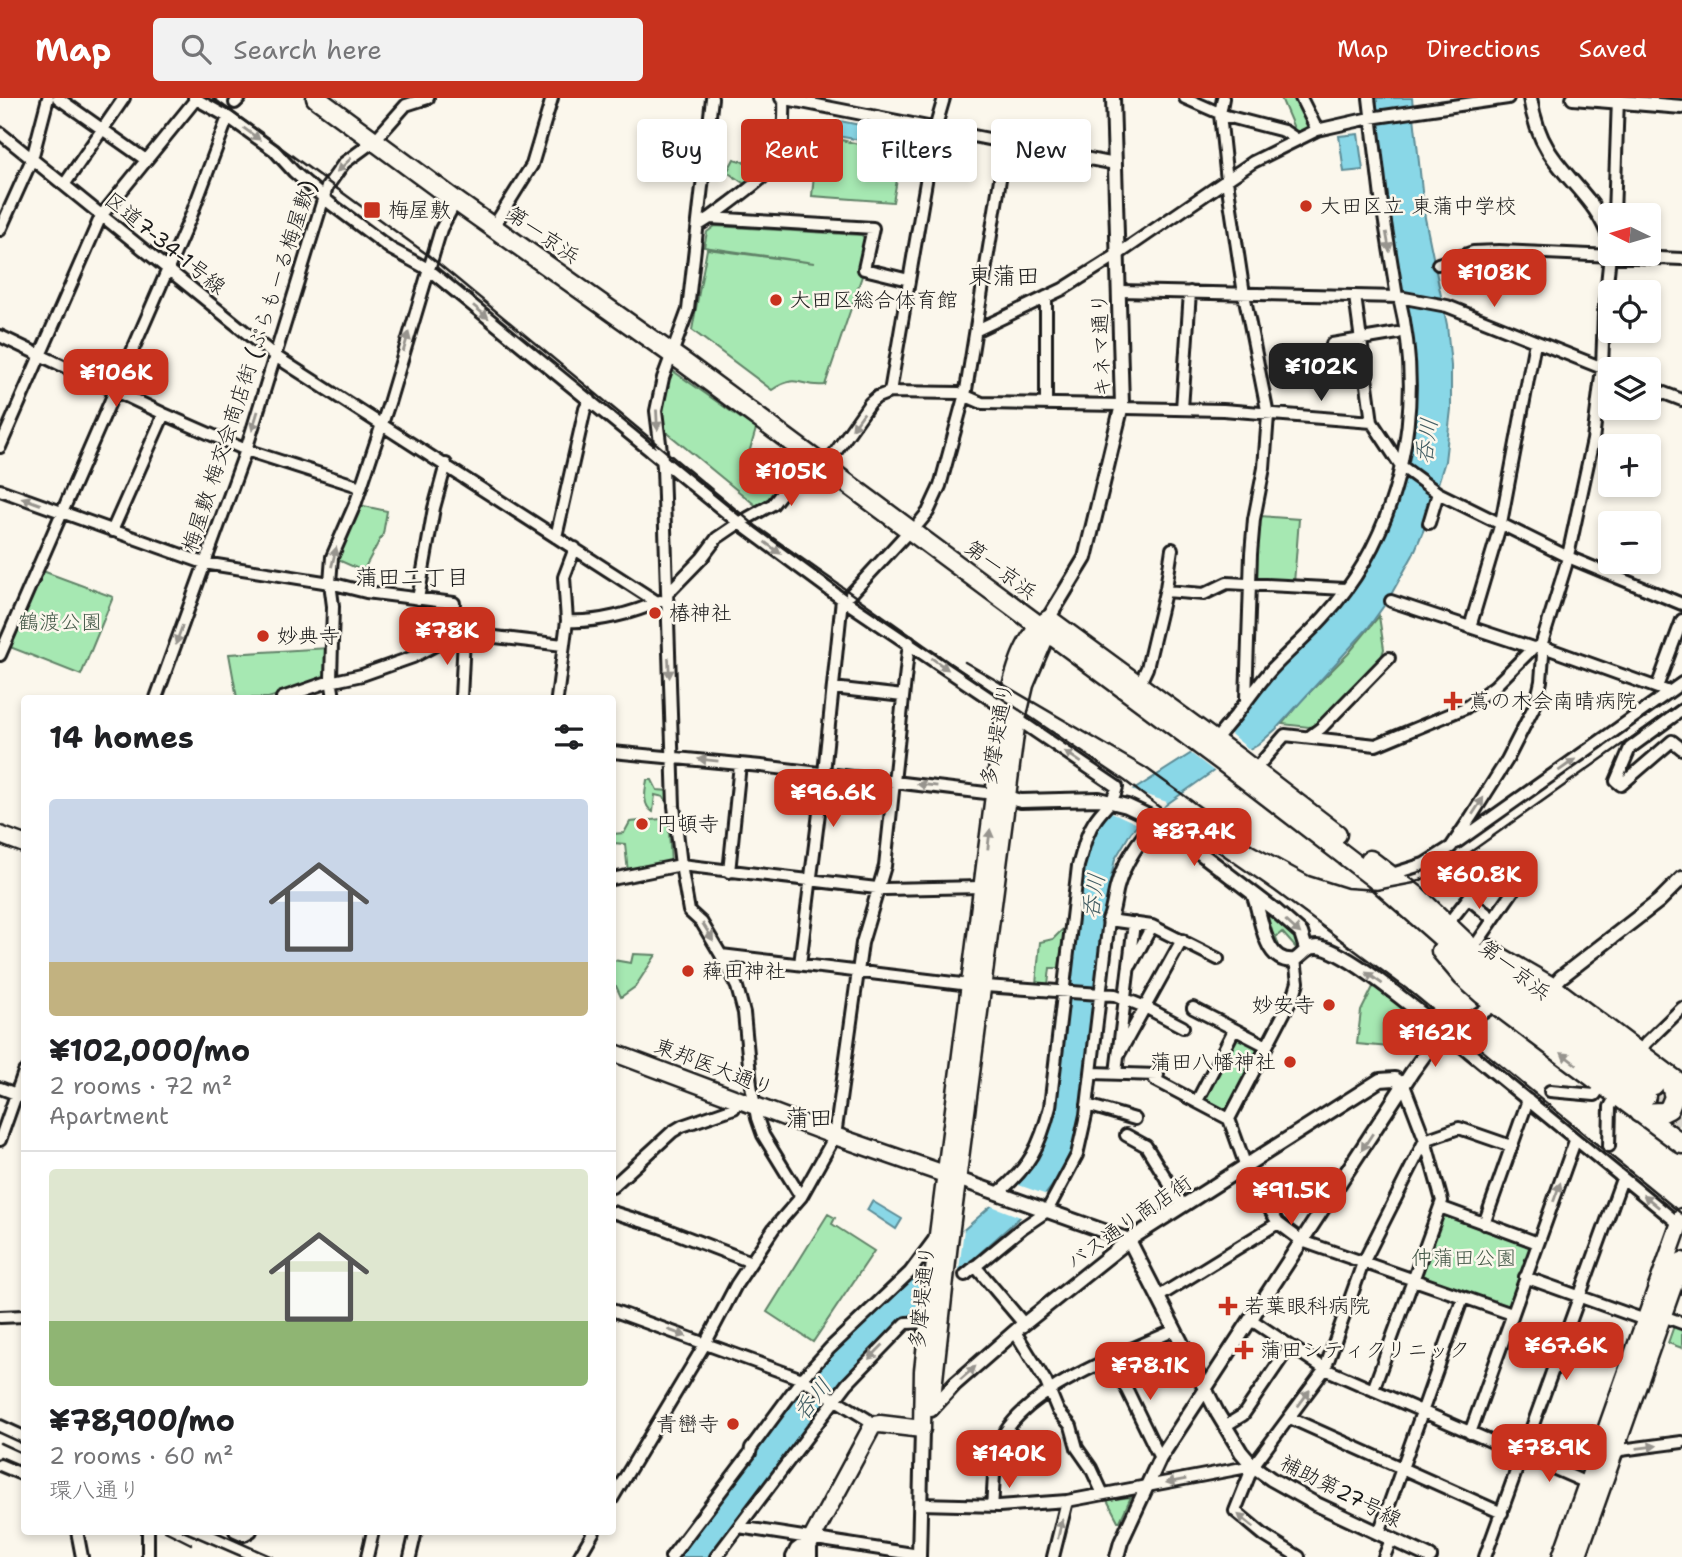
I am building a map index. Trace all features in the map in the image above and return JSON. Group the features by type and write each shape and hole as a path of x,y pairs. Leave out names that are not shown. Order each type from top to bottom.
{"highway":[{"name":"第一京浜","path":"316,98 499,218 675,349 811,456 915,526"},
{"name":"第一京浜","path":"332,98 456,201 832,457 915,526 1044,626 1212,740"},
{"name":"第一京浜","path":"1044,626 1139,685 1212,740 1250,775 1418,896 1487,962 1663,1085"},
{"name":"第一京浜","path":"1250,775 1413,911 1490,980 1663,1085"},
{"path":"1389,874 1420,888 1500,957 1552,987 1639,1053 1674,1097 1669,1109 1663,1112 1639,1113"},
{"path":"1413,911 1430,937 1463,977 1609,1091 1682,1144"}],"main road":[{"name":"多摩堤通り","path":"922,1429 931,1410 944,1291 944,1239 1011,714 1025,685 1044,626"},
{"name":"多摩堤通り","path":"977,985 982,887 1001,796"},
{"path":"0,835 21,843"},
{"name":"東邦医大通り","path":"616,1053 952,1177"},
{"path":"1560,1557 1681,1220"},
{"name":"多摩堤通り","path":"922,1429 928,1322 936,1253 944,1239"},
{"path":"1577,1557 1682,1263"},
{"path":"802,1557 867,1432 875,1424 922,1429"}],"street":[{"path":"0,230 32,159 48,98"},
{"path":"58,98 146,160"},
{"path":"64,185 124,98"},
{"path":"408,101 428,98"},
{"path":"499,218 532,165 552,98"},
{"path":"712,98 689,302 658,398 674,806 690,911 702,923 737,987 744,1013 751,1085 763,1135 801,1196"},
{"path":"699,225 770,170 783,130 783,98 889,119"},
{"path":"938,119 944,98"},
{"name":"キネマ通り","path":"1044,626 1086,558 1122,405 1113,98"},
{"path":"1185,98 1220,114 1284,131 1296,139"},
{"path":"1223,98 1220,114 1227,181 1244,293 1268,415 1264,468 1254,519 1249,584 1246,699"},
{"path":"1301,98 1317,130"},
{"path":"1212,740 1273,669 1326,615 1346,589 1381,528 1399,471 1409,413 1410,371 1369,98"},
{"path":"977,330 1046,297 1117,255 1253,162 1296,139 1317,130 1508,98"},
{"path":"1530,98 1534,118 1546,148 1598,216"},
{"path":"1573,98 1682,107"},
{"path":"0,447 101,216 195,99 228,117 274,150 294,172 323,196 391,249 428,269 739,523 1117,787 1115,801 1097,818 1092,827 1078,866 1045,1125 1024,1169 1000,1194"},
{"path":"1615,203 1618,100"},
{"name":"梅屋敷 梅交会商店街 (ぷらもーる梅屋敷)","path":"157,695 246,450 323,196 340,169 377,138 408,101"},
{"path":"0,655 191,216 228,117"},
{"name":"区道7-34-1号線","path":"0,134 275,356 556,537 664,598"},
{"path":"1091,159 1115,164"},
{"path":"890,392 926,182"},
{"path":"800,964 833,688 847,596 928,512 940,486 965,394 999,182"},
{"path":"334,695 333,606 330,583 332,557 361,487 389,404 441,229 456,201"},
{"path":"710,218 873,228 864,269 909,280"},
{"path":"1438,264 1473,252 1598,255"},
{"path":"1661,259 1682,259"},
{"path":"1606,357 1604,313 1609,266"},
{"path":"1119,291 1399,297 1445,306 1598,367"},
{"path":"1182,409 1190,292"},
{"path":"1355,296 1372,422 1399,471 1568,557 1682,604"},
{"path":"1046,297 1046,404"},
{"path":"1332,344 1398,333"},
{"path":"0,336 246,450 361,487"},
{"path":"1470,627 1501,523 1535,342"},
{"path":"832,457 877,397 890,392 965,394"},
{"path":"1661,392 1682,400"},
{"path":"965,394 967,398 982,403 1122,405 1127,408 1182,409 1372,422"},
{"path":"556,537 585,409 590,400"},
{"path":"113,531 164,414"},
{"path":"1250,775 1285,735 1376,745 1465,708 1495,686 1537,647 1568,557 1598,414"},
{"path":"567,621 581,622 613,616 664,598 717,538 773,504 811,456"},
{"path":"418,599 434,508 446,464"},
{"path":"0,489 204,563 330,583 366,592 454,603 447,640"},
{"path":"1429,523 1438,493"},
{"path":"557,695 567,621 564,578 575,548"},
{"path":"1139,685 1147,668 1166,591 1172,549"},
{"path":"1166,591 1204,594 1227,583 1346,589"},
{"path":"1391,601 1669,692"},
{"path":"1657,687 1682,620"},
{"path":"292,695 414,657 447,640 487,636 564,645"},
{"path":"461,695 464,637"},
{"path":"616,1492 705,1344 736,1285 801,1196 835,1136 858,971 865,933 880,888 909,642"},
{"path":"1451,847 1494,781 1536,703 1544,656 1537,647"},
{"path":"1310,737 1389,658"},
{"path":"1389,874 1424,864 1451,847 1682,683"},
{"path":"833,688 903,696"},
{"path":"1682,710 1630,748 1616,781 1621,785 1672,741 1682,749"},
{"path":"616,752 894,781 1021,800 1115,801 1155,819 1250,889 1301,933 1306,948"},
{"path":"729,872 740,764"},
{"path":"965,1275 1041,1209 1077,1155 1083,1135 1092,1073 1109,920 1126,864 1155,819"},
{"path":"616,878 681,865 880,888 982,887"},
{"path":"1454,916 1488,873 1495,869 1510,880 1513,891 1479,940"},
{"path":"1552,987 1561,977 1659,901 1682,878"},
{"path":"1250,889 1269,946 1282,958 1295,960"},
{"path":"1469,899 1493,919"},
{"path":"1260,916 1274,909"},
{"path":"1109,920 1152,926 1218,959"},
{"path":"1116,1073 1134,923"},
{"path":"1128,970 1152,926"},
{"path":"1116,1060 1182,940"},
{"path":"1295,960 1306,948 1324,948 1357,966 1415,1007 1622,1179 1681,1220"},
{"path":"721,955 977,985 1124,997 1183,1027"},
{"path":"1230,1119 1298,982 1295,960"},
{"path":"1117,1557 1121,1542 1160,1458 1404,1085 1428,1050 1496,1003"},
{"path":"1639,1053 1682,1008"},
{"path":"1193,1009 1267,1046"},
{"path":"1197,1101 1234,1030"},
{"path":"1092,1073 1156,1077 1230,1119 1245,1167 1278,1223 1302,1241 1512,1314"},
{"name":"バス通り商店街","path":"931,1410 955,1384 1019,1328 1129,1240 1380,1080 1395,1079 1404,1085"},
{"path":"1373,1390 1440,1207 1441,1194 1425,1140 1404,1085"},
{"path":"0,1088 21,1095 0,1140"},
{"path":"1550,1091 1595,1095 1609,1091 1608,1146"},
{"path":"616,1183 672,1132 734,1108 737,1098"},
{"path":"1484,1224 1528,1100"},
{"path":"1087,1105 1135,1119"},
{"path":"1299,1557 1265,1536 1235,1511 1253,1466 1325,1369 1363,1263 1425,1140 1459,1128 1511,1146"},
{"path":"1126,1135 1146,1146 1183,1206"},
{"path":"1470,1433 1576,1141"},
{"path":"952,1177 1129,1240"},
{"path":"1485,1557 1622,1179"},
{"path":"1440,1207 1538,1243"},
{"path":"616,1213 751,1262"},
{"path":"1158,1297 1278,1223"},
{"path":"671,1557 750,1453 751,1448 830,1348 944,1239"},
{"name":"補助第27号線","path":"1129,1240 1204,1388 1241,1452 1253,1466 1314,1503 1430,1557"},
{"path":"975,1266 1019,1328 1050,1390 1055,1406 1071,1426 1077,1448 1091,1468 1103,1494"},
{"path":"1525,1278 1645,1320"},
{"path":"1379,1533 1463,1297"},
{"path":"616,1311 803,1380 875,1424"},
{"path":"1663,1316 1682,1323"},
{"path":"0,1317 21,1317"},
{"path":"716,1557 833,1400 906,1323 928,1322"},
{"path":"1251,1322 1325,1369 1587,1483"},
{"path":"992,1506 998,1448 1014,1418 1050,1390 1175,1330"},
{"path":"1225,1426 1243,1415 1290,1346"},
{"path":"1112,1359 1160,1458"},
{"path":"1290,1418 1502,1513"},
{"path":"0,1426 21,1436"},
{"path":"739,1527 919,1556 922,1429"},
{"path":"1613,1451 1682,1442"},
{"path":"0,1465 21,1474"},
{"path":"920,1504 992,1506 1067,1501 1253,1466"},
{"path":"1053,1557 1067,1501"},
{"path":"78,1535 82,1557"},
{"path":"148,1535 148,1557"},
{"path":"367,1557 372,1535"},
{"path":"410,1557 415,1535"},
{"path":"579,1557 592,1535"},
{"path":"792,1557 796,1549 811,1538"},
{"path":"811,1538 811,1557"},
{"path":"1384,1557 1391,1540"}],"green space":[{"path":"1281,98 1298,98 1312,126 1296,133"},
{"path":"843,140 857,144 857,182 897,182 893,202 812,196 813,182 843,182"},
{"path":"734,159 741,161 741,182 727,172"},
{"path":"742,182 755,182 749,187"},
{"name":"大田区総合体育館","path":"715,226 861,235 865,238 858,269 864,270 825,385 794,381 772,390 692,330 707,249 814,263 704,247 707,232"},
{"path":"673,371 756,429 749,453 784,466 779,489 760,509 659,426 664,391"},
{"path":"359,505 387,511 383,534 363,571 336,559"},
{"path":"1260,516 1299,519 1294,583 1256,580 1253,575"},
{"name":"鶴渡公園","path":"40,570 113,597 81,675 10,647 8,643"},
{"path":"1379,616 1384,649 1381,658 1316,725 1309,727 1282,724 1348,654"},
{"path":"328,648 325,681 278,695 236,695 229,654"},
{"path":"647,780 652,780 657,790 669,791 668,806 664,797 655,795 653,812 647,806"},
{"path":"672,818 669,831 671,863 628,873 625,844 616,843 616,834 624,833 630,822"},
{"path":"1272,914 1299,939 1300,947 1296,948 1282,932 1276,937 1286,955 1274,943 1266,928 1266,917"},
{"path":"1062,930 1059,968 1050,968 1048,985 1036,984 1040,942 1053,939"},
{"path":"633,954 656,955 635,987 621,997 616,986 616,960 631,963"},
{"path":"1374,985 1405,1010 1411,1049 1357,1044 1361,1011"},
{"path":"1238,1035 1256,1046 1258,1055 1231,1109 1222,1111 1203,1101 1234,1037"},
{"path":"828,1214 835,1218 832,1224 874,1251 813,1342 767,1312"},
{"name":"仲蒲田公園","path":"1445,1215 1530,1245 1532,1248 1510,1308 1422,1280 1419,1272 1439,1219"},
{"path":"1675,1323 1682,1325 1682,1348 1668,1343"},
{"path":"1131,1497 1120,1521 1118,1521 1107,1500"}],"water":[{"name":"呑川","path":"1373,98 1412,98 1425,218 1447,325 1451,366 1451,409 1445,461 1413,555 1388,600 1368,628 1276,729 1258,745 1215,770 1139,824 1115,859 1106,901 1079,1126 1066,1162 1052,1186 894,1330 843,1382 709,1557 675,1557 774,1422 838,1346 903,1283 1016,1184 1033,1164 1047,1135 1084,862 1095,831 1103,819 1132,791 1237,724 1255,694 1368,560 1411,422"},
{"path":"843,122 857,124 857,139 843,137"},
{"path":"1358,134 1363,170 1344,172 1339,136"},
{"path":"872,1201 902,1219 896,1229 867,1210"}],"pier":[{"path":"1226,730 1251,751 1215,772 1189,752"},
{"path":"1128,789 1167,802 1154,818 1142,826 1107,810"},
{"path":"1013,1183 1047,1195 1023,1218 989,1205"},
{"path":"964,1229 958,1278 917,1313 922,1266"}],"tunnel":[{"path":"1646,1096 1682,1122"}],"railway":[{"path":"213,98 428,255 756,526 951,664 1125,781 1412,993 1682,1214"},
{"path":"965,662 1146,768 1254,846 1309,876 1347,888 1377,890 1414,883 1451,866 1682,702"},
{"path":"0,1443 21,1453"},
{"path":"0,1457 21,1466"},
{"path":"173,1535 191,1544"},
{"path":"192,1535 243,1557"},
{"path":"223,1535 272,1557"}],"place":[{"name":"大田区立 東蒲中学校","path":"1306,206"},
{"name":"梅屋敷","path":"372,210"},
{"name":"大田区総合体育館","path":"776,300"},
{"name":"椿神社","path":"655,613"},
{"name":"妙典寺","path":"263,636"},
{"name":"蔦の木会南晴病院","path":"1453,701"},
{"name":"円頓寺","path":"642,824"},
{"name":"薭田神社","path":"688,971"},
{"name":"妙安寺","path":"1329,1005"},
{"name":"蒲田八幡神社","path":"1290,1062"},
{"name":"若葉眼科病院","path":"1228,1306"},
{"name":"蒲田シティクリニック","path":"1244,1350"},
{"name":"青巒寺","path":"733,1424"}],"district":[{"name":"東蒲田","path":"1004,276"},
{"name":"蒲田二丁目","path":"412,577"},
{"name":"蒲田","path":"809,1118"}]}
